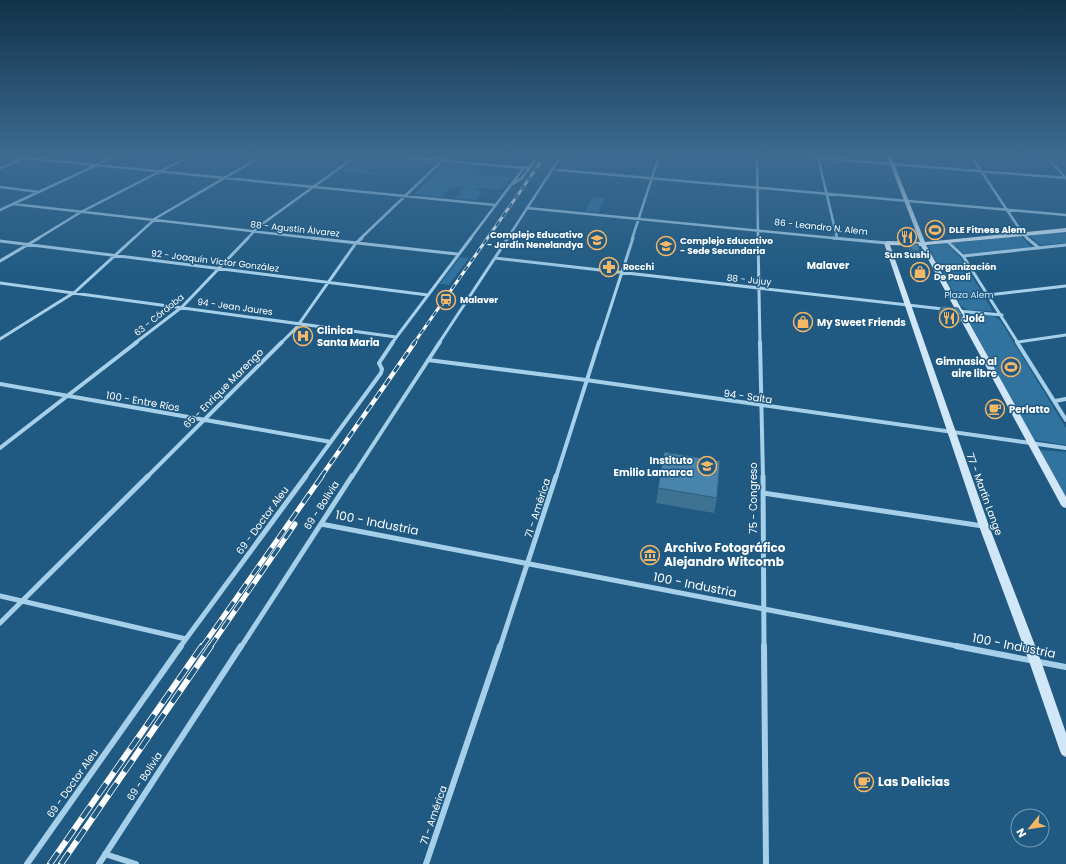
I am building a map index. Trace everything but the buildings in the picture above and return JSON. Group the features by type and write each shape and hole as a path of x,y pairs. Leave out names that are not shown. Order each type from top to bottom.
{"street":[{"path":"0,210 30,196"},
{"path":"0,261 81,212 112,196"},
{"path":"0,339 75,292 154,220 194,196"},
{"name":"63 - Córdoba","path":"0,448 182,307 253,231 301,196"},
{"name":"65 - Enrique Marengo","path":"0,624 300,323 356,243 404,196"},
{"path":"407,196 495,205"},
{"name":"69 - Doctor Aleu","path":"27,864 186,639 381,373 382,369 379,363 396,337 501,196"},
{"name":"69 - Bolivia","path":"99,864 535,196"},
{"name":"71 - América","path":"426,864 528,564 586,380 647,196"},
{"name":"75 - Congreso","path":"758,196 762,406 766,864"},
{"path":"827,196 837,238"},
{"path":"853,196 1066,215"},
{"path":"904,196 923,244 956,310 1066,505"},
{"path":"997,196 1023,234 1039,248"},
{"name":"88 - Agustín Álvarez","path":"13,204 457,254"},
{"name":"86 - Leandro N. Alem","path":"527,208 887,243 923,244 1066,230"},
{"name":"92 - Joaquín Víctor González","path":"0,241 329,283 428,294"},
{"path":"948,242 963,256 1002,315 1066,420"},
{"name":"77 - Martín Lange","path":"887,243 984,526 1035,661 1066,751"},
{"path":"963,256 1066,245"},
{"name":"88 - Jujuy","path":"495,258 945,309"},
{"name":"94 - Jean Jaures","path":"0,283 75,292 396,337"},
{"path":"988,295 1066,286"},
{"path":"956,310 1002,315"},
{"path":"1018,342 1066,335"},
{"name":"94 - Salta","path":"428,360 586,380 1066,448"},
{"name":"100 - Entre Ríos","path":"0,384 331,442"},
{"path":"1055,401 1066,399"},
{"path":"763,494 984,526"},
{"name":"100 - Industria","path":"321,524 1066,667"},
{"path":"0,596 186,639"},
{"path":"105,854 136,864"}],"green space":[{"path":"457,196 478,196 475,200 455,198"},
{"path":"592,197 605,198 599,212 586,211"},
{"path":"1066,232 1066,243 1040,245 1031,237 1032,235"},
{"path":"1021,236 1031,247 965,254 952,243"},
{"name":"Plaza Alem","path":"946,243 961,258 992,311 968,310 961,306 928,246"},
{"path":"460,257 469,258 449,285 440,284"},
{"name":"Plaza Alem","path":"971,313 993,316 1000,320 1066,428 1066,445 1034,440 966,316"},
{"path":"1041,450 1066,452 1066,497 1041,452"}],"railway":[{"path":"414,343 517,196"},
{"path":"321,477 415,342"},
{"path":"202,647 322,476"},
{"path":"210,647 295,524"},
{"path":"50,864 202,646"},
{"path":"61,864 211,646"}],"place":[{"name":"DLE Fitness Alem","path":"935,230"},
{"name":"Sun Sushi","path":"907,237"},
{"name":"Complejo Educativo - Jardín Nenelandya","path":"597,240"},
{"name":"Complejo Educativo - Sede Secundaria","path":"666,246"},
{"name":"Rocchi","path":"609,267"},
{"name":"Organización De Paoli","path":"920,272"},
{"name":"Malaver","path":"446,300"},
{"name":"Jolá","path":"949,318"},
{"name":"My Sweet Friends","path":"803,322"},
{"name":"Clinica Santa Maria","path":"303,336"},
{"name":"Gimnasio al aire libre","path":"1011,367"},
{"name":"Perlatto","path":"995,409"},
{"name":"Instituto Emilio Lamarca","path":"707,466"},
{"name":"Archivo Fotográfico Alejandro Witcomb","path":"650,555"},
{"name":"Las Delicias","path":"864,782"}],"district":[{"name":"Malaver","path":"828,265"}]}
